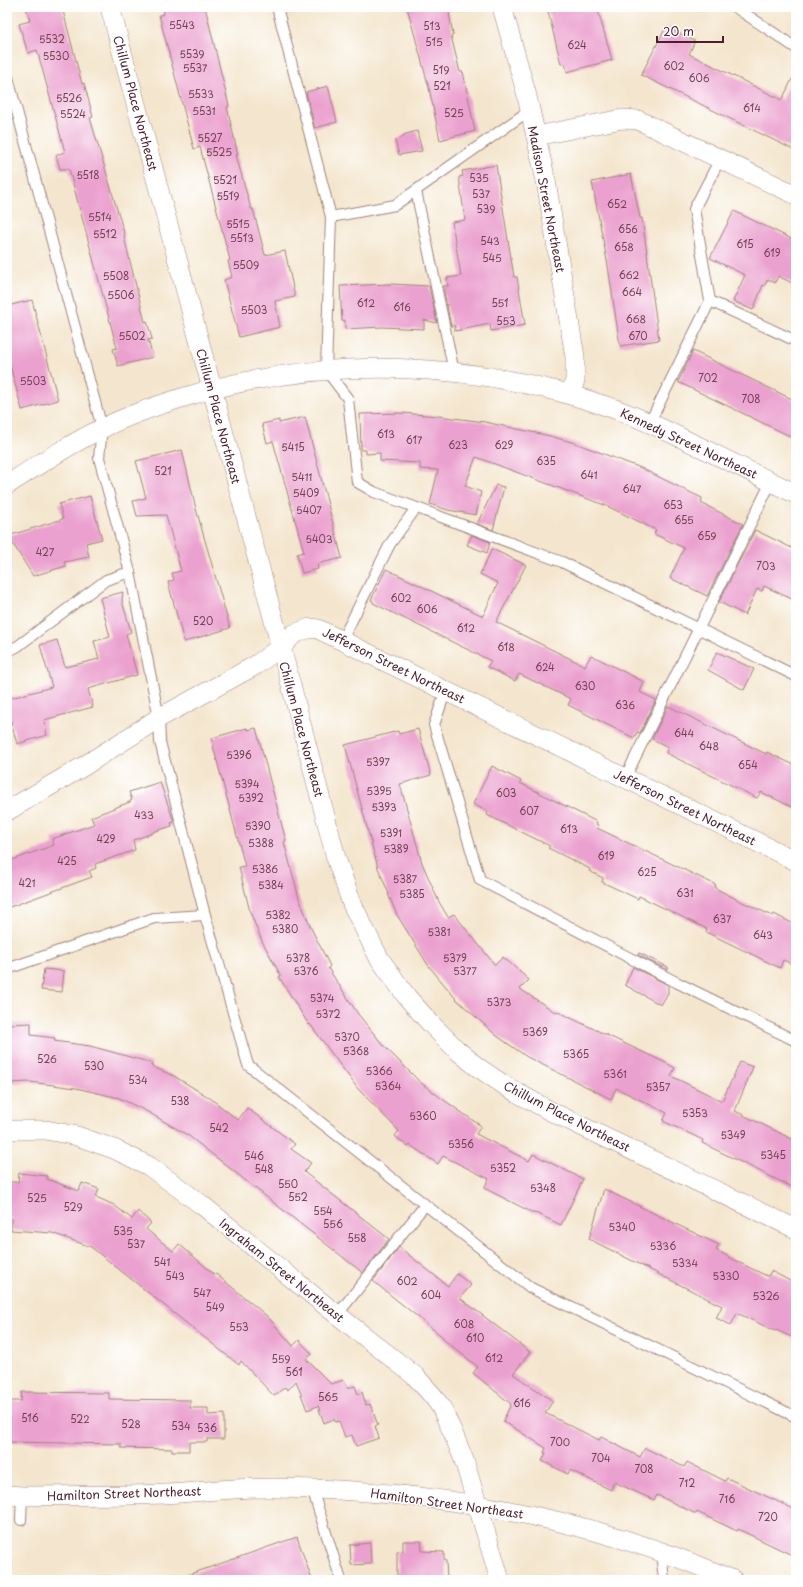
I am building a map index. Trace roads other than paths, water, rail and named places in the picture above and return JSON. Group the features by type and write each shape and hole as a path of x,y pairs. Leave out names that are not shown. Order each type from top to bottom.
{"street":[{"name":"Chillum Place Northeast","path":"110,7 336,858 352,904 379,958 407,997 456,1050 476,1066 507,1087 529,1100 796,1229"},
{"name":"Madison Street Northeast","path":"502,7 530,110 546,181 575,358 575,372 571,394"},
{"path":"536,136 630,118 646,122 796,195"},
{"name":"Kennedy Street Northeast","path":"7,485 63,449 102,428 173,401 212,389 271,376 326,370 382,368 454,372 493,377 571,394 650,422 796,494"},
{"name":"Jefferson Street Northeast","path":"7,811 84,766 159,718 256,665 281,647 294,634 310,628 318,629 342,640 796,861"},
{"name":"Ingraham Street Northeast","path":"7,1130 38,1130 77,1136 114,1148 148,1166 202,1205 410,1371 433,1396 453,1433 464,1460 500,1580"},
{"name":"Hamilton Street Northeast","path":"15,1495 164,1494 275,1487 369,1491 478,1506 559,1522 660,1552 733,1580"}],"lane":[{"path":"277,7 331,217 326,370 348,399 357,482 374,492 562,562 796,676"},
{"path":"735,7 796,48"},
{"path":"7,74 102,428 99,458 130,572 159,718 160,742 204,915 248,1065 531,1288 796,1417"},
{"path":"331,217 395,205 530,110"},
{"path":"650,422 710,302 694,208 720,159"},
{"path":"416,191 454,372"},
{"path":"710,302 796,342"},
{"path":"625,778 700,629 771,482"},
{"path":"342,640 390,544 416,508"},
{"path":"7,652 18,646 106,580 130,572"},
{"path":"446,690 434,725 480,880 676,982 796,1041"},
{"path":"7,969 154,918 204,915"},
{"path":"338,1315 425,1205"},
{"path":"312,1489 341,1580"},
{"path":"15,1495 21,1520"},
{"path":"660,1552 664,1580"}]}
